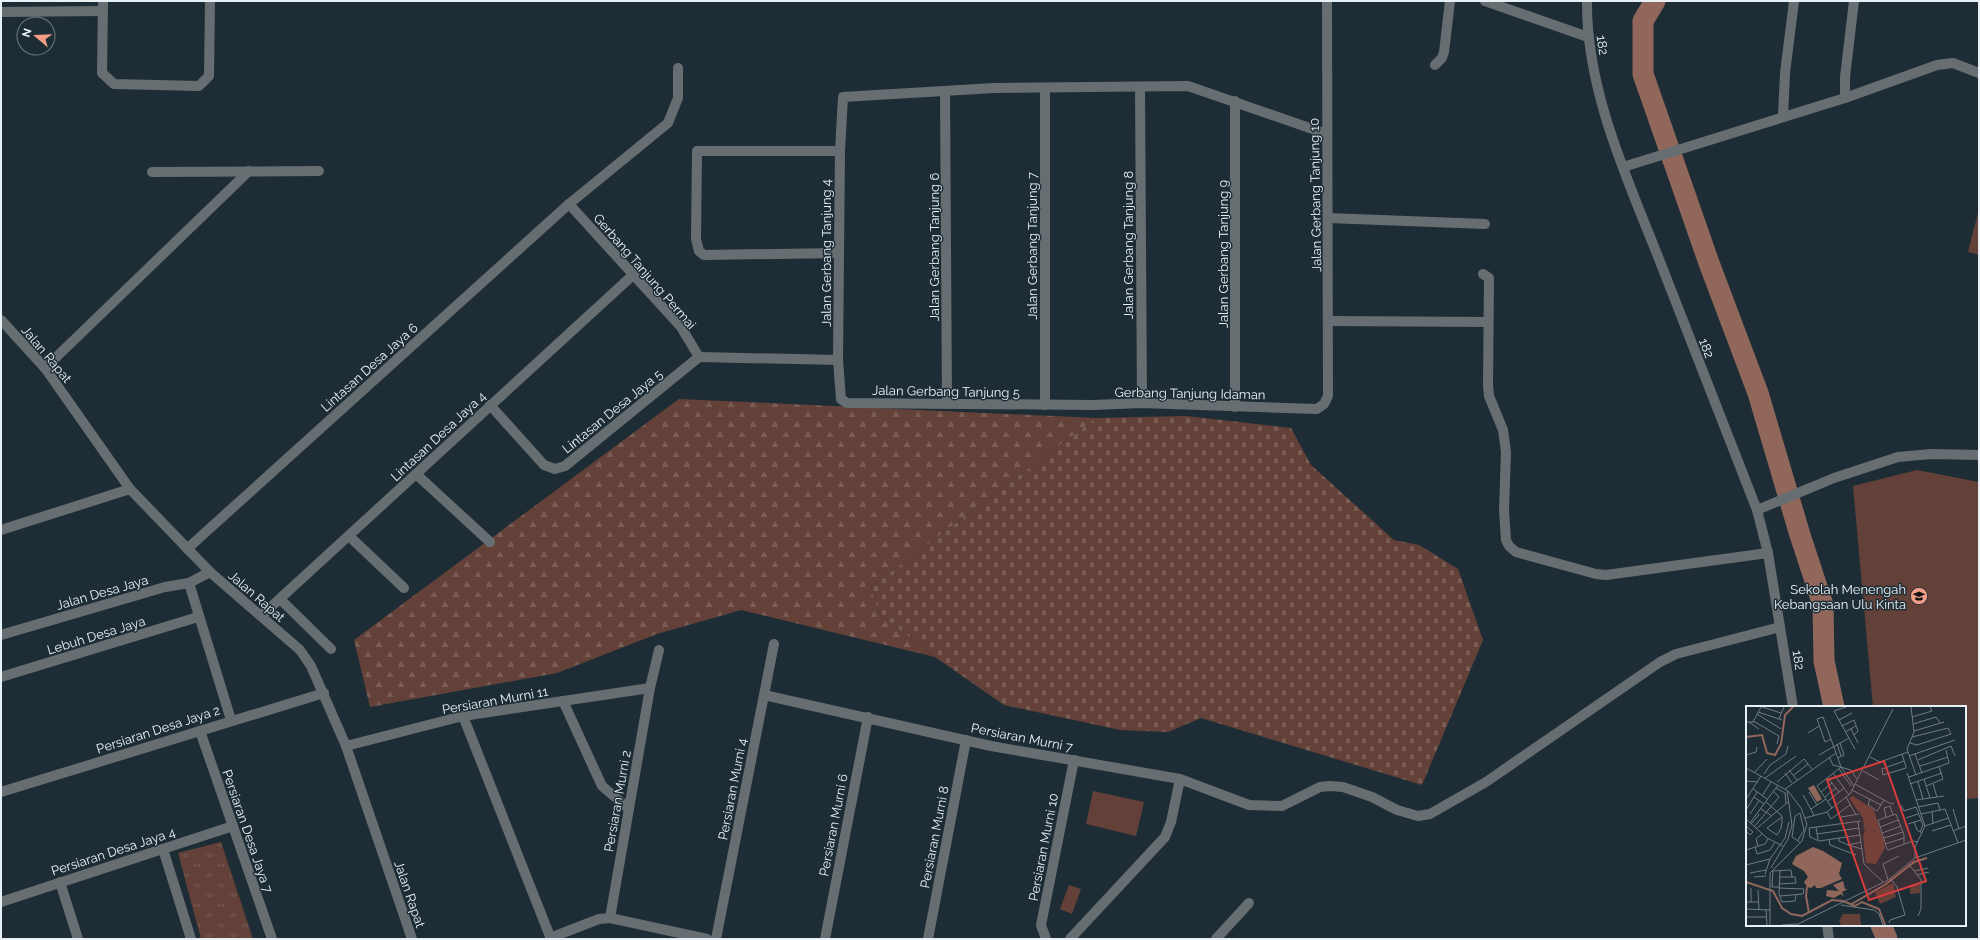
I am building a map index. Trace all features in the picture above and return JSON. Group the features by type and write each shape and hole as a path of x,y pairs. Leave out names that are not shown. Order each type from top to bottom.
{"street":[{"path":"1,12 103,6 102,73 114,84 199,86 209,76 210,1"},
{"name":"Jalan Gerbang Tanjung 10","path":"1327,1 1328,396"},
{"path":"1435,65 1442,58 1444,52 1450,1"},
{"path":"1485,1 1588,37"},
{"name":"182","path":"1587,1 1588,37 1608,124 1623,167 1757,510 1768,553 1793,706"},
{"path":"1783,116 1785,73 1794,1"},
{"path":"1845,98 1845,77 1854,1"},
{"path":"1623,167 1783,116 1845,98 1917,70 1945,63 1953,63 1979,73"},
{"name":"Lintasan Desa Jaya 6","path":"187,549 569,204 668,122 678,98 678,68"},
{"path":"945,91 1188,86 1327,134"},
{"name":"Jalan Gerbang Tanjung 8","path":"1140,87 1142,403"},
{"name":"Jalan Gerbang Tanjung 7","path":"1045,405 1046,88"},
{"name":"Jalan Gerbang Tanjung 4","path":"847,403 841,399 838,360 841,100 845,96 945,91"},
{"name":"Jalan Gerbang Tanjung 6","path":"945,91 947,404"},
{"name":"Jalan Gerbang Tanjung 9","path":"1235,101 1235,407"},
{"path":"839,252 704,255 699,251 696,240 696,151 840,151"},
{"path":"45,368 249,171"},
{"path":"152,172 320,171"},
{"name":"Gerbang Tanjung Permai","path":"569,204 680,327 699,357"},
{"path":"1328,218 1485,224"},
{"path":"1483,274 1489,278 1489,396 1503,430 1506,452 1504,510 1506,540 1509,546 1516,552 1596,574 1606,575 1768,553"},
{"name":"Lintasan Desa Jaya 4","path":"261,616 633,275"},
{"name":"Jalan Rapat","path":"1,320 45,368 130,489 210,572 300,650 311,666 346,746 412,939"},
{"path":"1328,321 1488,322"},
{"path":"699,357 838,360"},
{"name":"Lintasan Desa Jaya 5","path":"490,405 544,465 555,469 565,466 699,357"},
{"name":"Gerbang Tanjung Idaman","path":"1045,405 1142,403 1317,409 1324,404 1328,396"},
{"name":"Jalan Gerbang Tanjung 5","path":"847,403 1045,405"},
{"path":"1757,510 1834,478 1898,457 1931,454 1979,454"},
{"path":"416,474 490,542"},
{"path":"1,530 130,489"},
{"path":"349,536 404,588"},
{"name":"Jalan Desa Jaya","path":"1,635 165,587 189,583 210,572"},
{"path":"189,583 230,720"},
{"path":"280,599 331,649"},
{"name":"Lebuh Desa Jaya","path":"1,677 198,617"},
{"name":"Persiaran Murni 7","path":"764,695 966,740 1180,779 1249,805 1275,807 1282,806 1320,787 1330,786 1343,787 1372,796 1408,814 1418,816 1430,814 1486,782 1660,662 1676,654 1780,627"},
{"name":"Persiaran Murni 4","path":"716,939 774,644"},
{"name":"Persiaran Murni 2","path":"610,918 650,688 659,650"},
{"name":"Persiaran Murni 11","path":"346,746 463,716 650,688"},
{"name":"Persiaran Desa Jaya 2","path":"1,792 200,731 230,720 324,693"},
{"path":"563,701 602,786 629,809"},
{"path":"463,716 550,938 599,918 610,918 707,939"},
{"name":"Persiaran Murni 6","path":"825,939 868,717"},
{"name":"Persiaran Desa Jaya 7","path":"200,731 272,939"},
{"name":"Persiaran Murni 8","path":"928,939 966,740"},
{"name":"Persiaran Murni 10","path":"1046,939 1041,925 1074,760"},
{"path":"1070,939 1165,837 1171,822 1180,779"},
{"name":"Persiaran Desa Jaya 4","path":"1,902 233,826"},
{"path":"163,849 191,939"},
{"path":"60,882 78,939"},
{"path":"1216,939 1249,903"},
{"path":"1827,926 1829,939"}],"green space":[{"path":"1979,209 1979,255 1968,252"},
{"path":"679,399 1096,418 871,587 879,613 935,657 741,610 657,634 557,673 370,707 354,640"},
{"path":"1186,416 1291,428 1311,465 1394,540 1419,545 1458,569 1483,640 1422,785 1201,718 1168,732 1120,730 1004,705 935,657 879,613 871,587 1096,418"},
{"name":"Sekolah Menengah Kebangsaan Ulu Kinta","path":"1917,470 1979,482 1979,798 1966,799 1966,706 1873,706 1853,486"},
{"path":"1093,791 1144,802 1136,836 1086,824"},
{"path":"221,842 253,939 201,939 178,853"},
{"path":"1069,885 1081,889 1072,914 1060,909"}],"waterway":[{"path":"1655,1 1643,21 1643,74 1709,263 1758,393 1800,535 1823,605 1824,661 1834,706"},
{"path":"1881,926 1887,939"}],"place":[{"name":"Sekolah Menengah Kebangsaan Ulu Kinta","path":"1919,596"}]}
